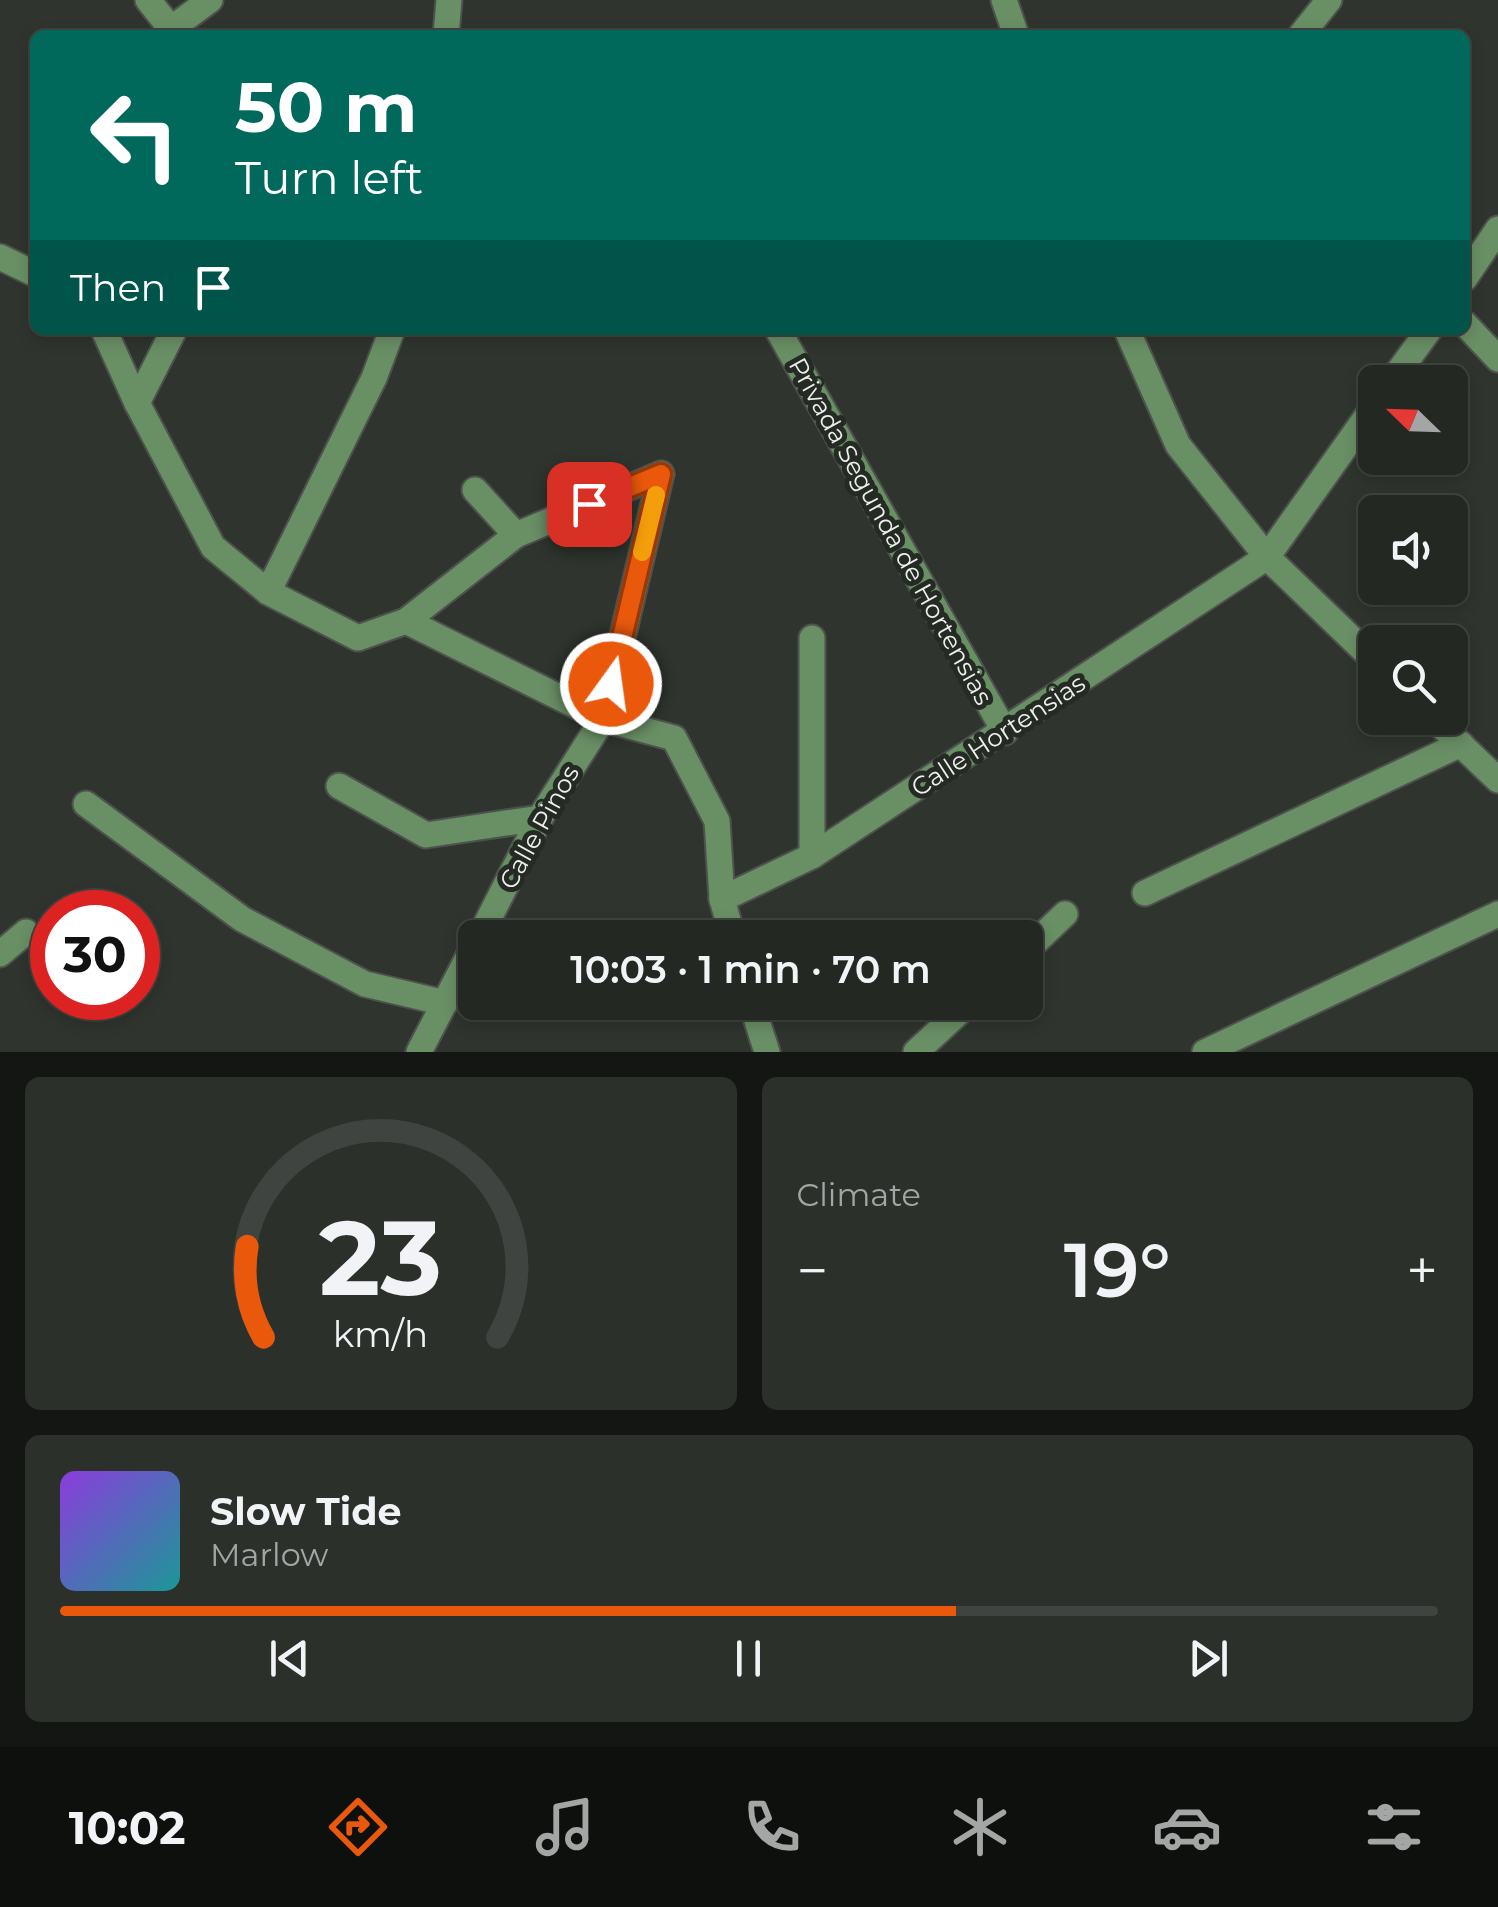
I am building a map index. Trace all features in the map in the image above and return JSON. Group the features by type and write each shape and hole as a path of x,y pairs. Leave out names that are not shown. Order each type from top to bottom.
{"street":[{"path":"148,0 171,30"},
{"path":"175,30 210,0"},
{"path":"446,30 449,0"},
{"path":"1004,0 1010,30"},
{"path":"1305,30 1329,0"},
{"path":"1470,271 1498,229"},
{"path":"0,257 30,272"},
{"path":"1470,329 1498,359"},
{"path":"106,335 213,548 268,592 358,638 406,622 516,535 476,490"},
{"path":"137,403 171,335"},
{"path":"268,592 374,378 390,335"},
{"name":"Privada Segunda de Hortensias","path":"781,335 1004,732"},
{"path":"1129,335 1178,445 1266,557 1358,646"},
{"path":"1403,365 1425,335"},
{"path":"1266,557 1358,429"},
{"name":"Calle Pinos","path":"487,920 540,818 602,719 661,474 516,535"},
{"name":"Calle Hortensias","path":"722,899 812,856 1266,557"},
{"path":"406,622 602,719 674,738 717,821 722,899 727,920"},
{"path":"812,638 812,856"},
{"path":"1451,735 1498,780"},
{"path":"1145,893 1461,744"},
{"path":"340,786 426,835 540,818"},
{"path":"86,804 242,919 366,984 445,1003"},
{"path":"1043,935 1065,914"},
{"path":"1206,1052 1498,914"},
{"path":"0,954 26,932"},
{"path":"420,1052 458,977"},
{"path":"757,1020 767,1052"},
{"path":"916,1052 951,1020"}],"slow traffic":[{"path":"642,552 656,495"}],"route":[{"path":"589,504 661,474 611,684"}]}
